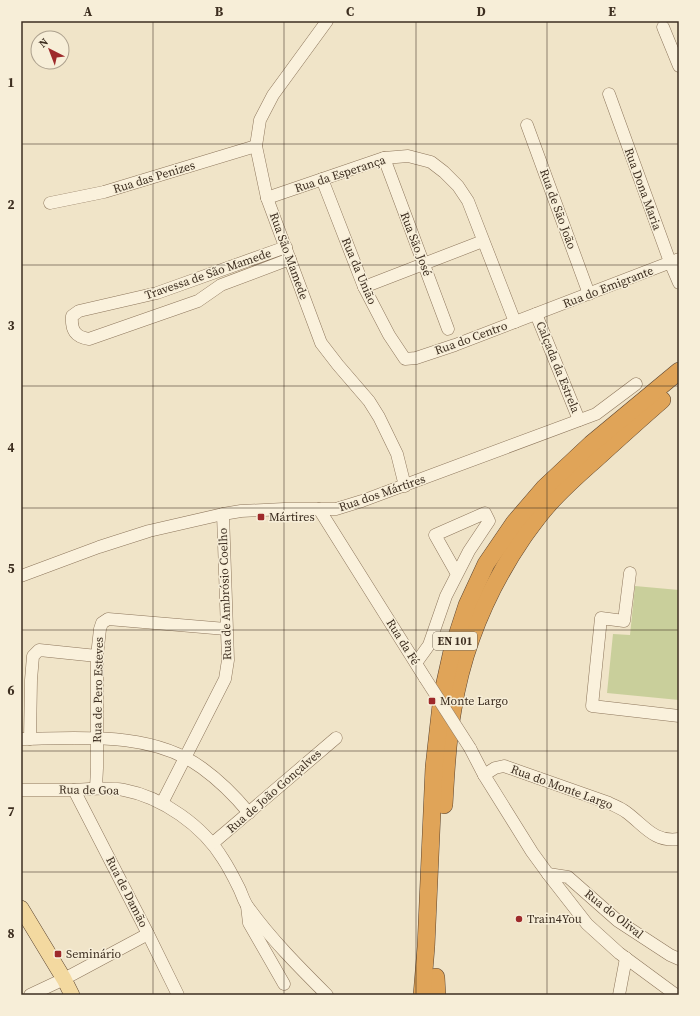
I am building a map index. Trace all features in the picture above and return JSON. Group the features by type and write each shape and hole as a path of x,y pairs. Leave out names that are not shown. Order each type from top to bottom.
{"highway":[{"name":"EN 101","path":"422,995 434,767 442,696 452,651 467,605 486,564 514,523 544,488 591,444 679,371"},
{"name":"EN 101","path":"433,995 436,977 447,748 458,680 480,617 487,600 507,563 548,505 565,487 679,384"},
{"path":"436,977 437,995"}],"main road":[{"path":"21,908 72,995"}],"street":[{"name":"Rua São Mamede","path":"327,21 274,95 260,120 256,146 267,198 321,343 369,401 379,417 397,454 405,486"},
{"path":"663,27 679,66"},
{"name":"Rua Dona Maria","path":"609,94 675,261 679,283"},
{"name":"Rua de São João","path":"527,125 589,294"},
{"name":"Rua das Penizes","path":"50,203 104,192 256,146"},
{"name":"Rua da Esperança","path":"267,198 384,158 408,156 431,162 458,186 468,201 515,322"},
{"name":"Rua São José","path":"384,158 448,329"},
{"name":"Rua da União","path":"322,179 364,288 390,335 405,358"},
{"path":"364,288 483,241"},
{"name":"Travessa de São Mamede","path":"286,247 157,293 79,311 72,316 72,324 75,332 81,338 89,339 198,300 221,285 290,259"},
{"name":"Rua do Emigrante","path":"536,314 675,261"},
{"name":"Rua do Centro","path":"405,358 416,358 536,314"},
{"name":"Calçada da Estrela","path":"536,314 579,420"},
{"name":"Rua dos Mártires","path":"21,576 99,547 149,531 223,514 241,511 284,509 336,509 362,501 596,414 636,384"},
{"name":"Rua da Fé","path":"319,509 470,748 484,775 532,852 548,874 587,924 626,958 676,995"},
{"path":"416,663 429,645 446,596 457,574 468,551 489,521 485,513 435,535 457,574"},
{"name":"Rua de Ambrósio Coelho","path":"162,803 225,679 228,660 223,514"},
{"path":"630,573 624,621 601,618 592,706 679,716"},
{"name":"Rua de Pero Esteves","path":"96,788 97,656 102,623 108,619 226,629"},
{"path":"97,656 39,650 33,656 25,739 121,739 159,747 185,758 202,768 225,786 249,813"},
{"name":"Rua de João Gonçalves","path":"213,843 336,738"},
{"name":"Rua do Monte Largo","path":"484,775 495,768 504,766 609,803 625,810 650,833 662,839 671,841 679,840"},
{"name":"Rua de Goa","path":"21,790 74,790 96,788 124,790 162,803 180,815 213,843 224,859 247,906 271,936 326,995"},
{"name":"Rua de Damão","path":"74,790 178,995"},
{"name":"Rua do Olival","path":"548,874 568,877 618,920 670,955 679,959"},
{"name":"Rua de Goa","path":"247,906 249,923 284,984"},
{"path":"30,995 64,979 148,934"},
{"path":"619,995 626,958"}],"green space":[{"path":"635,586 679,590 679,700 607,693 613,634 630,635"}],"place":[{"name":"Mártires","path":"261,517"},
{"name":"Monte Largo","path":"432,701"},
{"name":"Train4You","path":"519,919"},
{"name":"Seminário","path":"58,954"}]}
